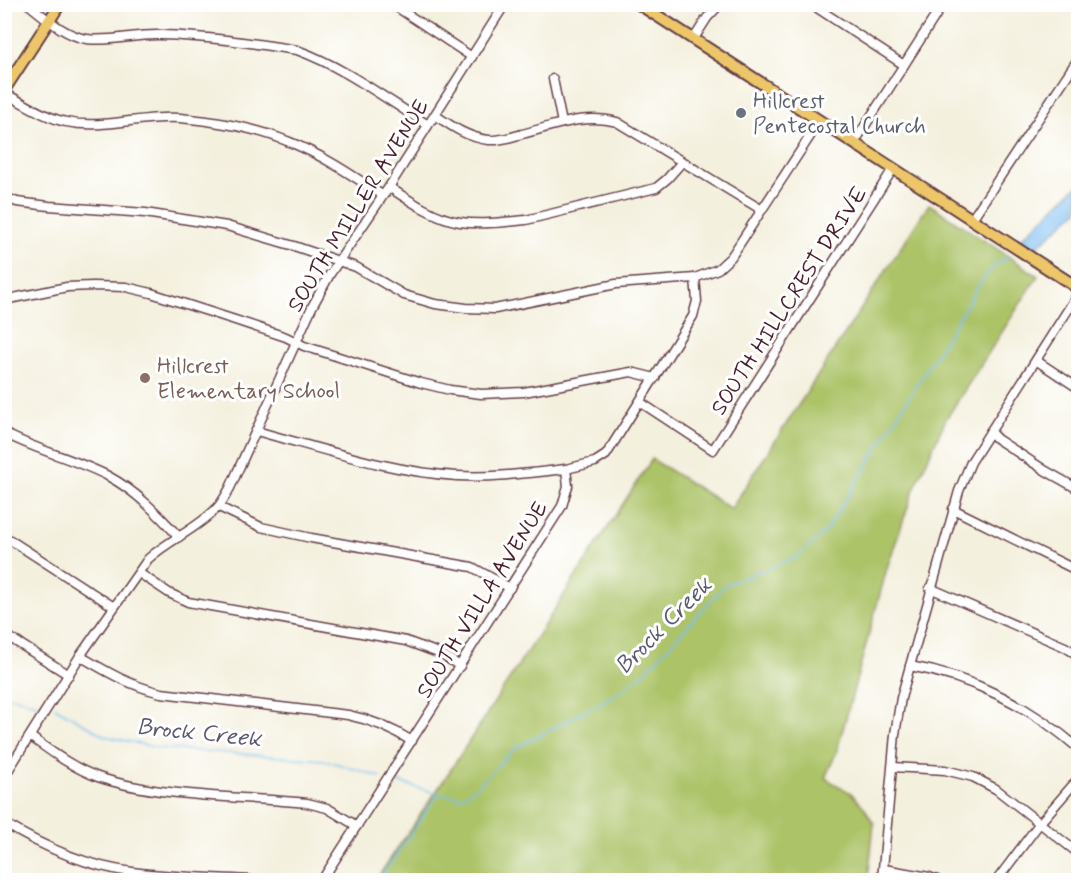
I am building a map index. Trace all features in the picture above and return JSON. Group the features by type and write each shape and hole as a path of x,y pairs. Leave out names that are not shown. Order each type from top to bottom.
{"main road":[{"path":"4,92 60,4"},
{"path":"639,4 1078,288"}],"street":[{"path":"28,4 50,21 86,39 160,35 297,50 318,57 336,67 428,125"},
{"path":"392,4 472,57"},
{"name":"SOUTH MILLER AVENUE","path":"4,777 80,656 148,559 161,547 179,537 219,507 230,489 312,307 505,4"},
{"path":"693,40 707,18 720,4"},
{"path":"811,4 904,65"},
{"path":"854,143 943,4"},
{"path":"972,219 1078,59"},
{"path":"553,79 562,123"},
{"path":"4,92 44,115 67,122 96,123 156,117 181,118 263,133 307,150 382,195"},
{"path":"435,115 457,130 490,140 509,138 580,118 605,118 617,122 762,210"},
{"path":"4,197 17,202 145,213 227,226 356,267 404,296 435,304 476,308 508,307 616,284 695,278 725,264 820,121"},
{"path":"389,187 433,213 459,222 510,222 656,188 678,169 682,162"},
{"name":"SOUTH HILLCREST DRIVE","path":"640,402 713,450 893,169"},
{"path":"256,431 380,463 455,476 566,469 595,462 606,455 693,316 697,301 695,278"},
{"path":"4,300 67,287 126,287 157,295 421,384 481,394 524,392 630,372 655,378"},
{"path":"882,880 895,734 901,698 953,509 971,462 1078,294"},
{"path":"1037,361 1078,388"},
{"path":"990,432 1046,471 1078,489"},
{"path":"4,433 47,453 106,475 126,487 179,537"},
{"name":"SOUTH VILLA AVENUE","path":"322,880 562,506 568,486 566,469"},
{"path":"219,507 261,527 472,567 510,588"},
{"path":"953,509 1078,571"},
{"path":"4,536 114,607"},
{"path":"139,573 169,593 188,602 405,641 441,654 460,666"},
{"path":"930,588 1065,647 1078,655"},
{"path":"4,634 69,675"},
{"path":"80,656 119,679 140,688 161,693 348,715 372,720 412,741"},
{"path":"910,666 931,670 1002,696 1037,716 1078,748"},
{"path":"31,737 72,766 98,777 128,785 180,792 307,803 327,808 357,826"},
{"path":"893,767 945,770 973,777 996,789 1078,852"},
{"path":"997,880 1039,824 1078,779"},
{"path":"4,823 51,849 99,865 131,872 251,880"},
{"path":"884,869 937,880"}],"green space":[{"path":"929,204 1038,276 946,419 914,489 887,568 837,751 825,778 851,793 864,807 874,824 868,880 376,880 440,786 652,459 731,509"}],"water":[{"path":"1078,185 1078,210 1033,250 1019,241"}],"waterway":[{"name":"Brock Creek","path":"394,781 439,794 462,797 479,785 514,749 613,696 645,672 726,584 797,557 826,531 981,282 995,265 1008,257"},
{"name":"Brock Creek","path":"4,694 39,705"},
{"name":"Brock Creek","path":"55,707 105,736 158,748 324,760 381,777"},
{"path":"379,880 438,794"}],"place":[{"name":"Hillcrest Pentecostal Church","path":"741,113"},
{"name":"Hillcrest Elementary School","path":"145,378"}]}
